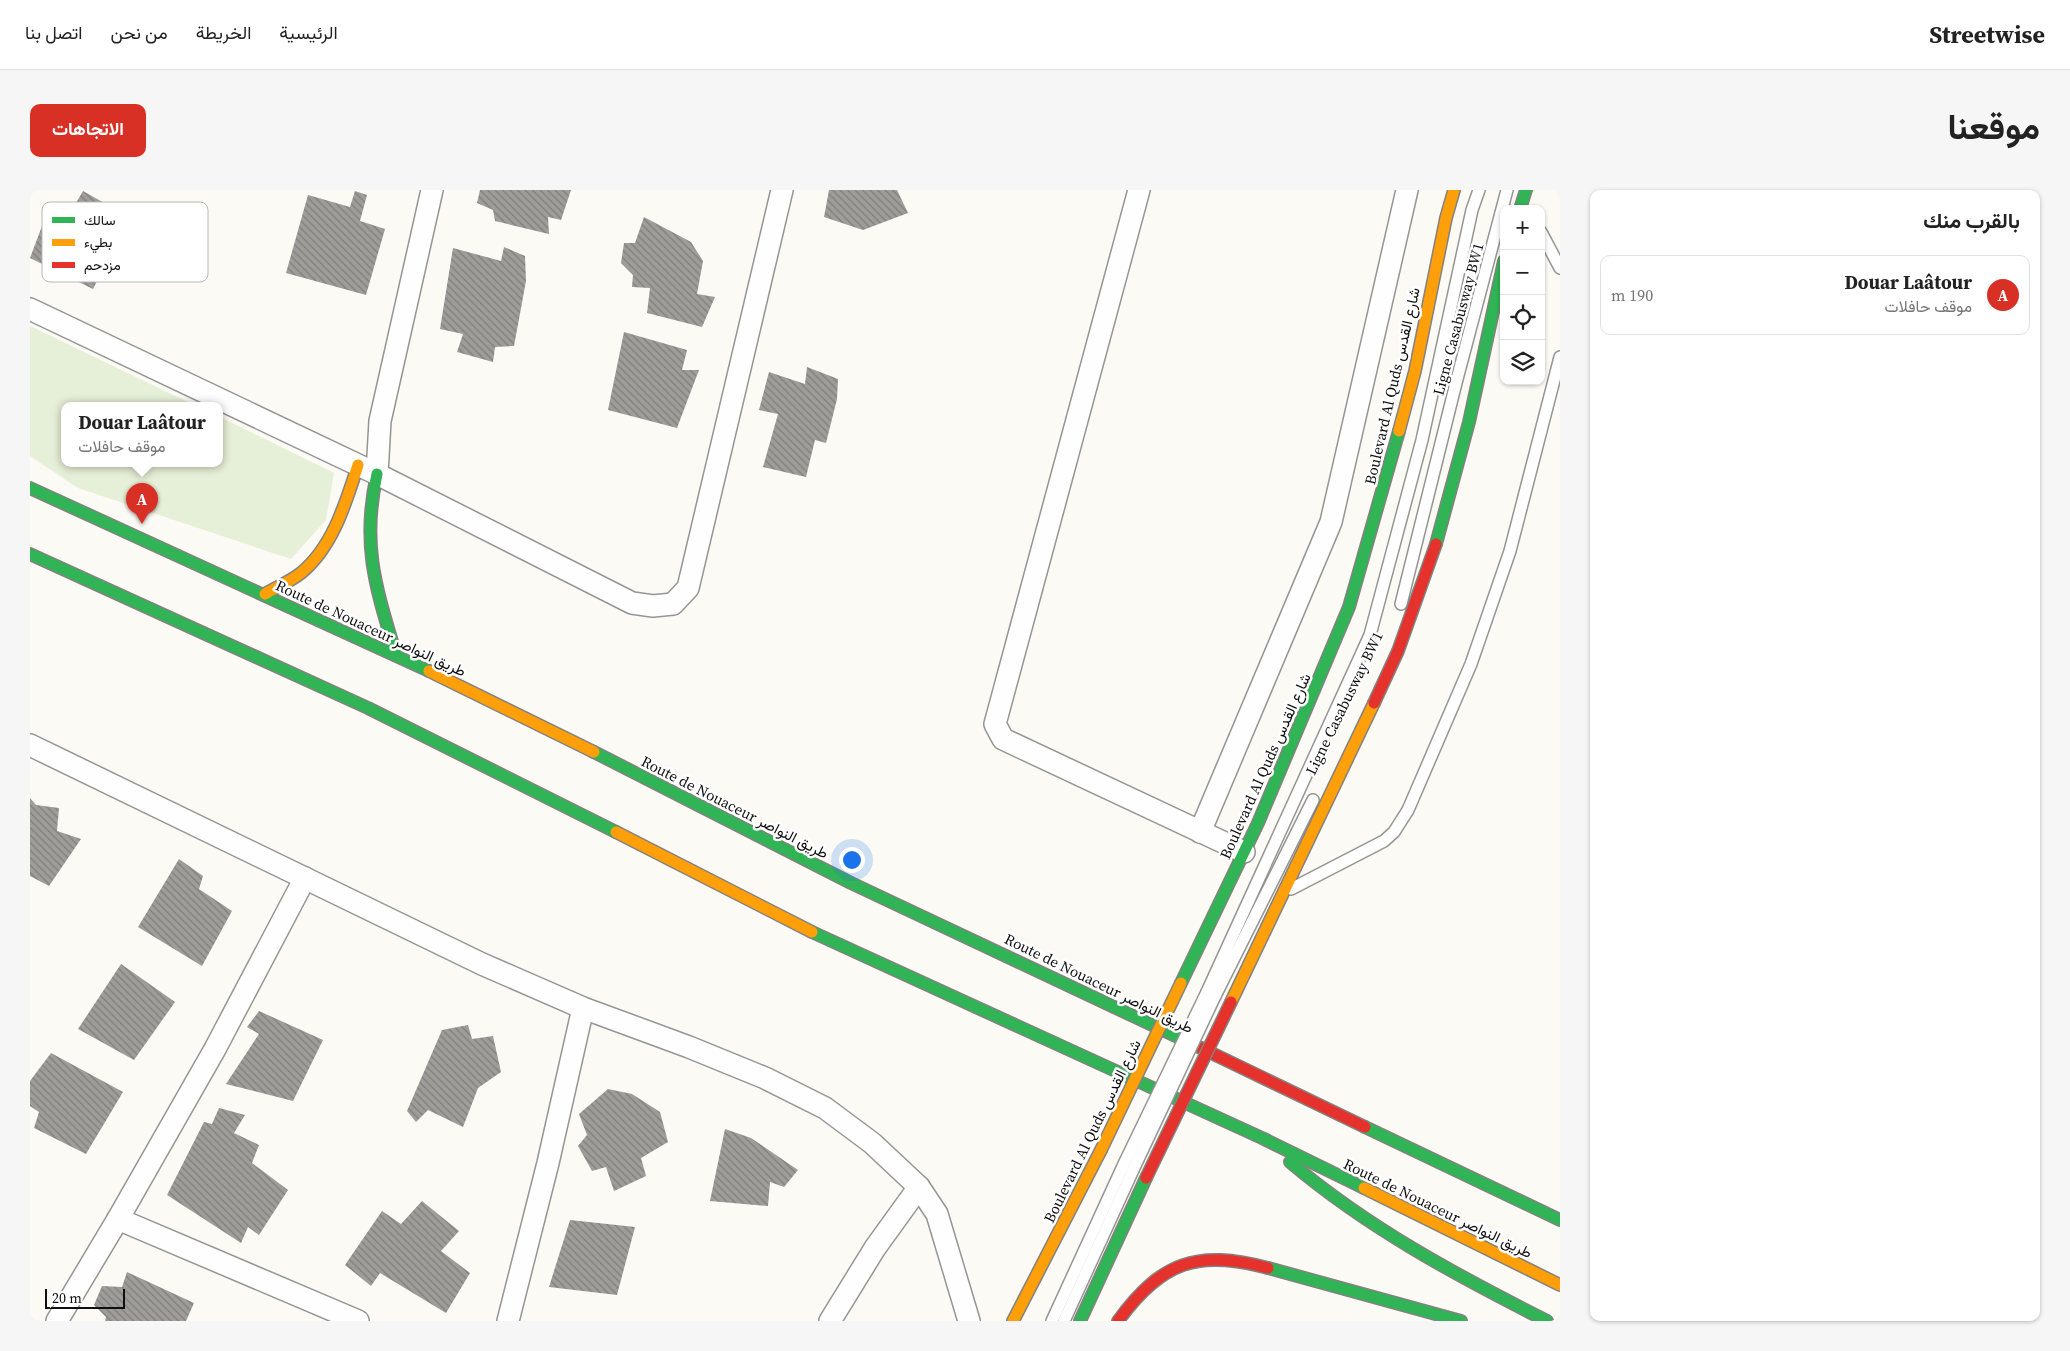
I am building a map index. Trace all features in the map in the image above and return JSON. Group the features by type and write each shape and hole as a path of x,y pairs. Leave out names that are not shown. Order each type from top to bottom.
{"main road":[{"name":"Boulevard Al Quds شارع القدس","path":"1013,1321 1101,1150 1244,852 1349,607 1415,371 1446,218 1454,190"},
{"path":"1080,1321 1146,1178 1398,651 1441,529 1469,422 1500,279"},
{"path":"265,594 302,572 317,557 335,527 351,489 358,465"},
{"path":"377,474 371,502 369,538 373,570 396,655"},
{"name":"Route de Nouaceur طريق النواصر","path":"30,488 396,655 613,761 852,884 1030,966 1560,1220"},
{"name":"Route de Nouaceur طريق النواصر","path":"30,554 402,724 825,938 1262,1138 1560,1285"},
{"path":"1262,1138 1315,1185 1357,1216 1441,1267 1547,1321"},
{"path":"1118,1321 1134,1297 1152,1281 1172,1269 1198,1260 1229,1260 1263,1267 1461,1321"}],"street":[{"path":"377,474 380,421 432,190"},
{"path":"30,309 377,474 632,603 653,606 673,604 688,588 782,190"},
{"path":"1139,190 995,724 1003,739 1244,852"},
{"path":"1200,832 1331,522 1406,190"},
{"path":"358,465 380,421"},
{"path":"30,745 482,964 583,1008 697,1050 765,1078 824,1108 872,1143 919,1187 937,1214 969,1321"},
{"path":"56,1321 118,1219 215,1049 305,878"},
{"path":"508,1321 546,1173 583,1008"},
{"path":"830,1321 875,1248 919,1187"},
{"path":"118,1219 358,1321"}],"lane":[{"name":"Ligne Casabusway BW1","path":"1128,1167 1211,994 1370,635 1422,440 1472,210 1479,190"},
{"name":"Ligne Casabusway BW1","path":"1352,721 1392,641 1456,383 1507,190"},
{"path":"1545,240 1560,268"},
{"path":"1284,892 1384,842 1394,832 1408,810 1471,664 1510,551 1560,357"},
{"name":"Ligne Casabusway BW1","path":"1211,994 1317,792"},
{"path":"1052,1321 1128,1167"},
{"path":"1064,1321 1128,1167"}],"green space":[{"path":"30,326 188,402 61,402 61,467 223,467 223,418 334,473 326,520 291,559 78,488 30,456"}],"building":[{"path":"480,190 571,190 561,220 548,217 549,234 495,221 493,210 477,203"},
{"path":"829,190 897,190 908,213 863,230 824,217"},
{"path":"83,191 102,202 77,202"},
{"path":"355,191 367,195 360,221 385,229 366,295 286,273 308,195 350,207"},
{"path":"644,217 691,242 703,261 697,294 715,297 702,327 647,313 650,288 632,287 633,275 621,263 624,243 635,243"},
{"path":"42,226 42,264 30,258"},
{"path":"504,247 525,256 526,281 514,346 495,347 493,362 457,352 463,334 440,329 453,248 501,261"},
{"path":"79,282 96,282 93,289"},
{"path":"624,332 687,350 682,370 699,370 677,428 608,410"},
{"path":"807,367 838,379 837,399 826,443 815,440 806,477 763,467 778,414 759,410 769,372 805,384"},
{"path":"30,798 36,805 59,808 57,831 81,839 49,886 30,876"},
{"path":"179,859 203,876 199,889 232,911 202,966 138,927"},
{"path":"121,964 175,1002 134,1060 78,1029"},
{"path":"259,1011 323,1040 293,1101 226,1084 259,1034 247,1027"},
{"path":"468,1025 472,1039 493,1036 501,1072 478,1088 463,1127 428,1110 416,1122 407,1111 442,1030"},
{"path":"51,1053 123,1092 86,1154 34,1128 39,1112 30,1106 30,1081"},
{"path":"608,1089 632,1094 660,1112 668,1142 641,1158 646,1176 614,1191 606,1167 592,1171 578,1146 587,1135 579,1114"},
{"path":"219,1108 245,1115 234,1133 259,1145 252,1163 288,1190 259,1235 248,1227 241,1243 167,1195 204,1122 212,1124"},
{"path":"725,1129 751,1138 798,1170 784,1187 770,1182 768,1206 710,1201"},
{"path":"422,1201 459,1231 441,1251 470,1273 446,1313 380,1273 371,1286 345,1265 382,1211 401,1224"},
{"path":"570,1220 635,1227 617,1295 549,1287"},
{"path":"127,1272 194,1303 186,1321 105,1321 106,1317 94,1305 102,1286 122,1287"}],"traffic: fast":[{"path":"1521,205 1526,190"},
{"path":"1436,544 1469,422 1500,279"},
{"path":"1181,983 1258,823 1349,607 1399,431"},
{"path":"377,474 370,523 373,566 382,608 396,655"},
{"path":"30,488 429,671"},
{"path":"30,554 368,708 616,832"},
{"path":"594,752 851,883 1201,1048"},
{"path":"812,932 1262,1138 1364,1188"},
{"path":"1365,1127 1560,1220"},
{"path":"1290,1162 1350,1208 1414,1249 1479,1286 1547,1321"},
{"path":"1080,1321 1146,1178"},
{"path":"1268,1268 1461,1321"}],"traffic: slow":[{"path":"1399,431 1415,371 1446,218 1454,190"},
{"path":"265,594 301,573 322,550 337,523 358,465"},
{"path":"429,671 594,752"},
{"path":"1231,1002 1374,703"},
{"path":"616,832 812,932"},
{"path":"1101,1150 1181,983"},
{"path":"1013,1321 1101,1150"},
{"path":"1364,1188 1560,1285"}],"traffic: jam":[{"path":"1374,703 1398,651 1436,544"},
{"path":"1146,1178 1231,1002"},
{"path":"1201,1048 1365,1127"},
{"path":"1118,1321 1150,1285 1166,1273 1182,1265 1201,1261 1221,1260 1243,1262 1268,1268"}],"place":[{"name":"Douar Laâtour","path":"142,524"}]}
